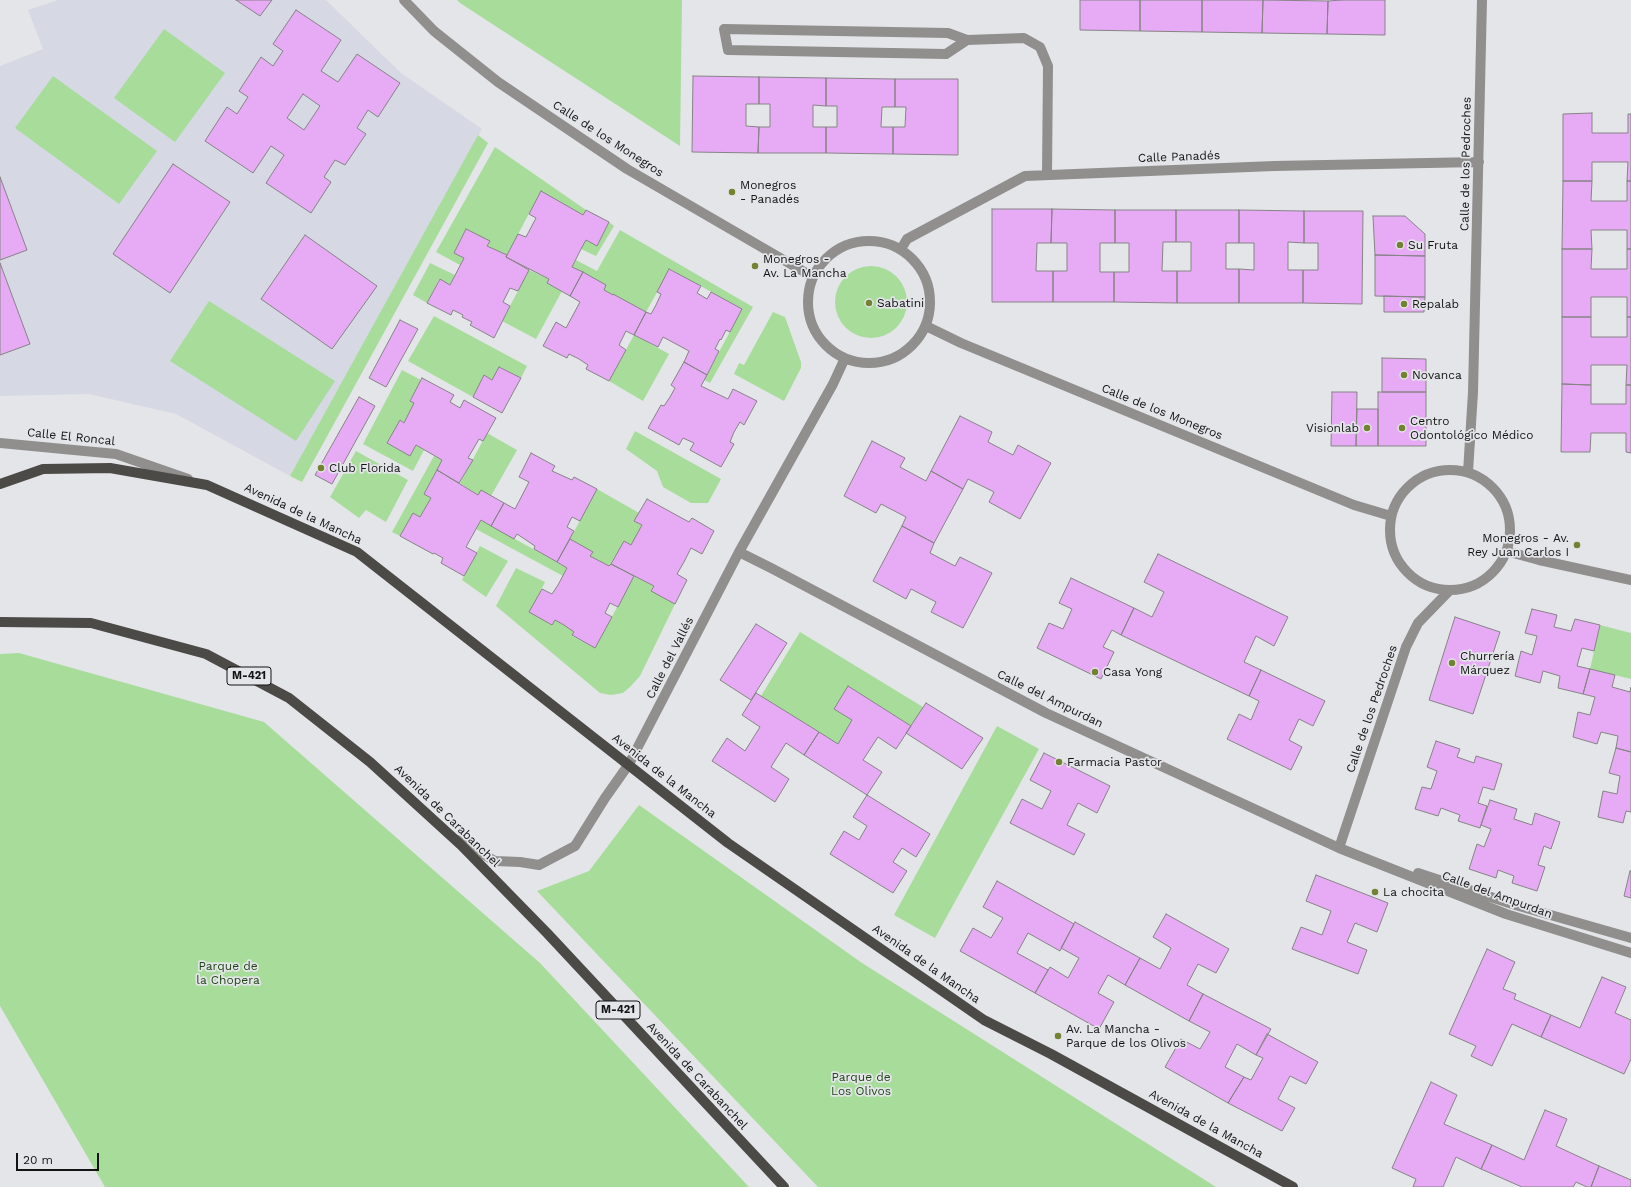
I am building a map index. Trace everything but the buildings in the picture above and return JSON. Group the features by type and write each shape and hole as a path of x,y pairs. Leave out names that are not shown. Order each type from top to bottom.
{"main road":[{"name":"Avenida de la Mancha","path":"0,484 43,469 110,468 207,485 358,552 728,843 984,1020 1051,1054 1293,1187"},
{"name":"Avenida de Carabanchel","path":"0,622 91,623 206,654 289,698 370,762 451,836 547,934 784,1187"}],"street":[{"name":"Calle de los Monegros","path":"404,0 434,31 498,82 628,169 813,277"},
{"name":"Calle de los Pedroches","path":"1468,472 1472,423 1482,0"},
{"path":"967,40 946,54 728,50 724,29 948,33 967,40 1024,38 1040,48 1048,66 1047,175"},
{"name":"Calle Panadés","path":"901,249 907,238 1025,176 1274,166 1479,162"},
{"path":"861,241 875,241 901,249 918,264 928,283 931,305 926,326 912,346 892,359 869,363 845,358 829,348 817,333 810,315 808,296 813,277 824,260 841,247 861,241"},
{"name":"Calle de los Monegros","path":"926,326 961,343 1332,496 1391,516"},
{"name":"Calle del Vallés","path":"451,836 494,861 520,862 539,865 575,846 605,798 629,764 739,552 845,358"},
{"name":"Calle El Roncal","path":"0,444 116,454 207,485"},
{"path":"1448,469 1468,472 1485,481 1499,495 1508,512 1510,532 1506,551 1499,564 1490,575 1478,583 1464,588 1450,590 1435,588 1421,583 1408,574 1398,561 1392,547 1389,532 1391,516 1398,498 1411,483 1429,473 1448,469"},
{"path":"1506,551 1539,560 1631,580"},
{"name":"Calle del Ampurdan","path":"739,552 1046,713 1339,848 1506,914 1631,953"},
{"name":"Calle de los Pedroches","path":"1339,848 1406,647 1418,624 1450,590"},
{"name":"Calle del Ampurdan","path":"1357,855 1426,875 1512,904 1631,938"}],"shaded area":[{"path":"58,0 326,0 401,73 482,129 290,476 176,414 89,394 0,396 0,66 43,49 28,10"}],"green space":[{"path":"457,0 682,0 680,146 460,3"},
{"path":"164,29 225,73 175,142 114,98"},
{"path":"53,76 157,151 119,204 15,128"},
{"path":"478,135 488,143 302,482 290,476"},
{"path":"495,147 586,210 583,215 541,191 507,255 487,246 489,242 466,229 454,253 464,258 460,265 436,252"},
{"path":"609,222 614,226 596,256 581,249 586,240 597,246"},
{"path":"620,230 753,307 710,383 704,380 742,309 670,269 646,312 604,290 605,285 572,267 576,260 597,271"},
{"path":"430,263 455,275 450,285 439,279 427,303 413,295"},
{"path":"871,266 885,269 897,276 904,288 907,302 904,316 897,328 885,335 871,338 857,335 845,328 838,316 835,302 838,288 845,276 857,269"},
{"path":"529,270 549,279 547,283 562,291 536,339 502,321"},
{"path":"209,301 335,381 296,441 170,361"},
{"path":"773,312 785,317 801,362 801,368 784,401 734,374 739,363 744,365"},
{"path":"434,316 527,366 521,378 500,367 492,380 484,375 473,397 408,361"},
{"path":"634,335 669,354 643,401 609,381"},
{"path":"402,370 421,380 410,400 414,403 404,423 400,420 387,443 410,456 416,445 424,450 413,471 363,444"},
{"path":"635,431 721,479 708,503 691,503 663,487 657,471 626,449"},
{"path":"487,433 517,450 491,496 478,495 460,483"},
{"path":"356,451 408,480 386,522 366,510 359,518 330,497"},
{"path":"434,456 442,460 424,494 431,498 420,517 413,513 400,536 392,532"},
{"path":"597,489 639,513 635,521 642,525 631,545 624,541 609,566 590,556 592,552 570,539"},
{"path":"481,520 567,568 563,576 476,529"},
{"path":"480,546 508,561 486,597 462,580"},
{"path":"516,568 545,582 530,612 552,625 555,620 574,632 572,636 595,648 634,576 654,586 651,590 675,604 640,676 631,686 623,693 611,695 600,693 496,606"},
{"path":"1600,625 1631,633 1631,679 1590,669"},
{"path":"800,632 923,707 911,726 848,686 834,709 852,720 838,744 761,696"},
{"name":"Parque de la Chopera","path":"19,653 264,722 540,963 749,1187 105,1187 0,1006 0,654"},
{"path":"997,726 1039,749 935,938 894,915"},
{"name":"Parque de Los Olivos","path":"639,805 862,963 1216,1187 818,1187 537,891 589,871"}],"place":[{"name":"Monegros - Panadés","path":"732,192"},
{"name":"Su Fruta","path":"1400,245"},
{"name":"Monegros - Av. La Mancha","path":"755,266"},
{"name":"Sabatini","path":"869,303"},
{"name":"Repalab","path":"1404,304"},
{"name":"Novanca","path":"1404,375"},
{"name":"Visionlab","path":"1367,428"},
{"name":"Centro Odontológico Médico","path":"1402,428"},
{"name":"Club Florida","path":"321,468"},
{"name":"Monegros - Av. Rey Juan Carlos I","path":"1577,545"},
{"name":"Churrería Márquez","path":"1452,663"},
{"name":"Casa Yong","path":"1095,672"},
{"name":"Farmacia Pastor","path":"1059,762"},
{"name":"La chocita","path":"1375,892"},
{"name":"Av. La Mancha - Parque de los Olivos","path":"1058,1036"}]}
